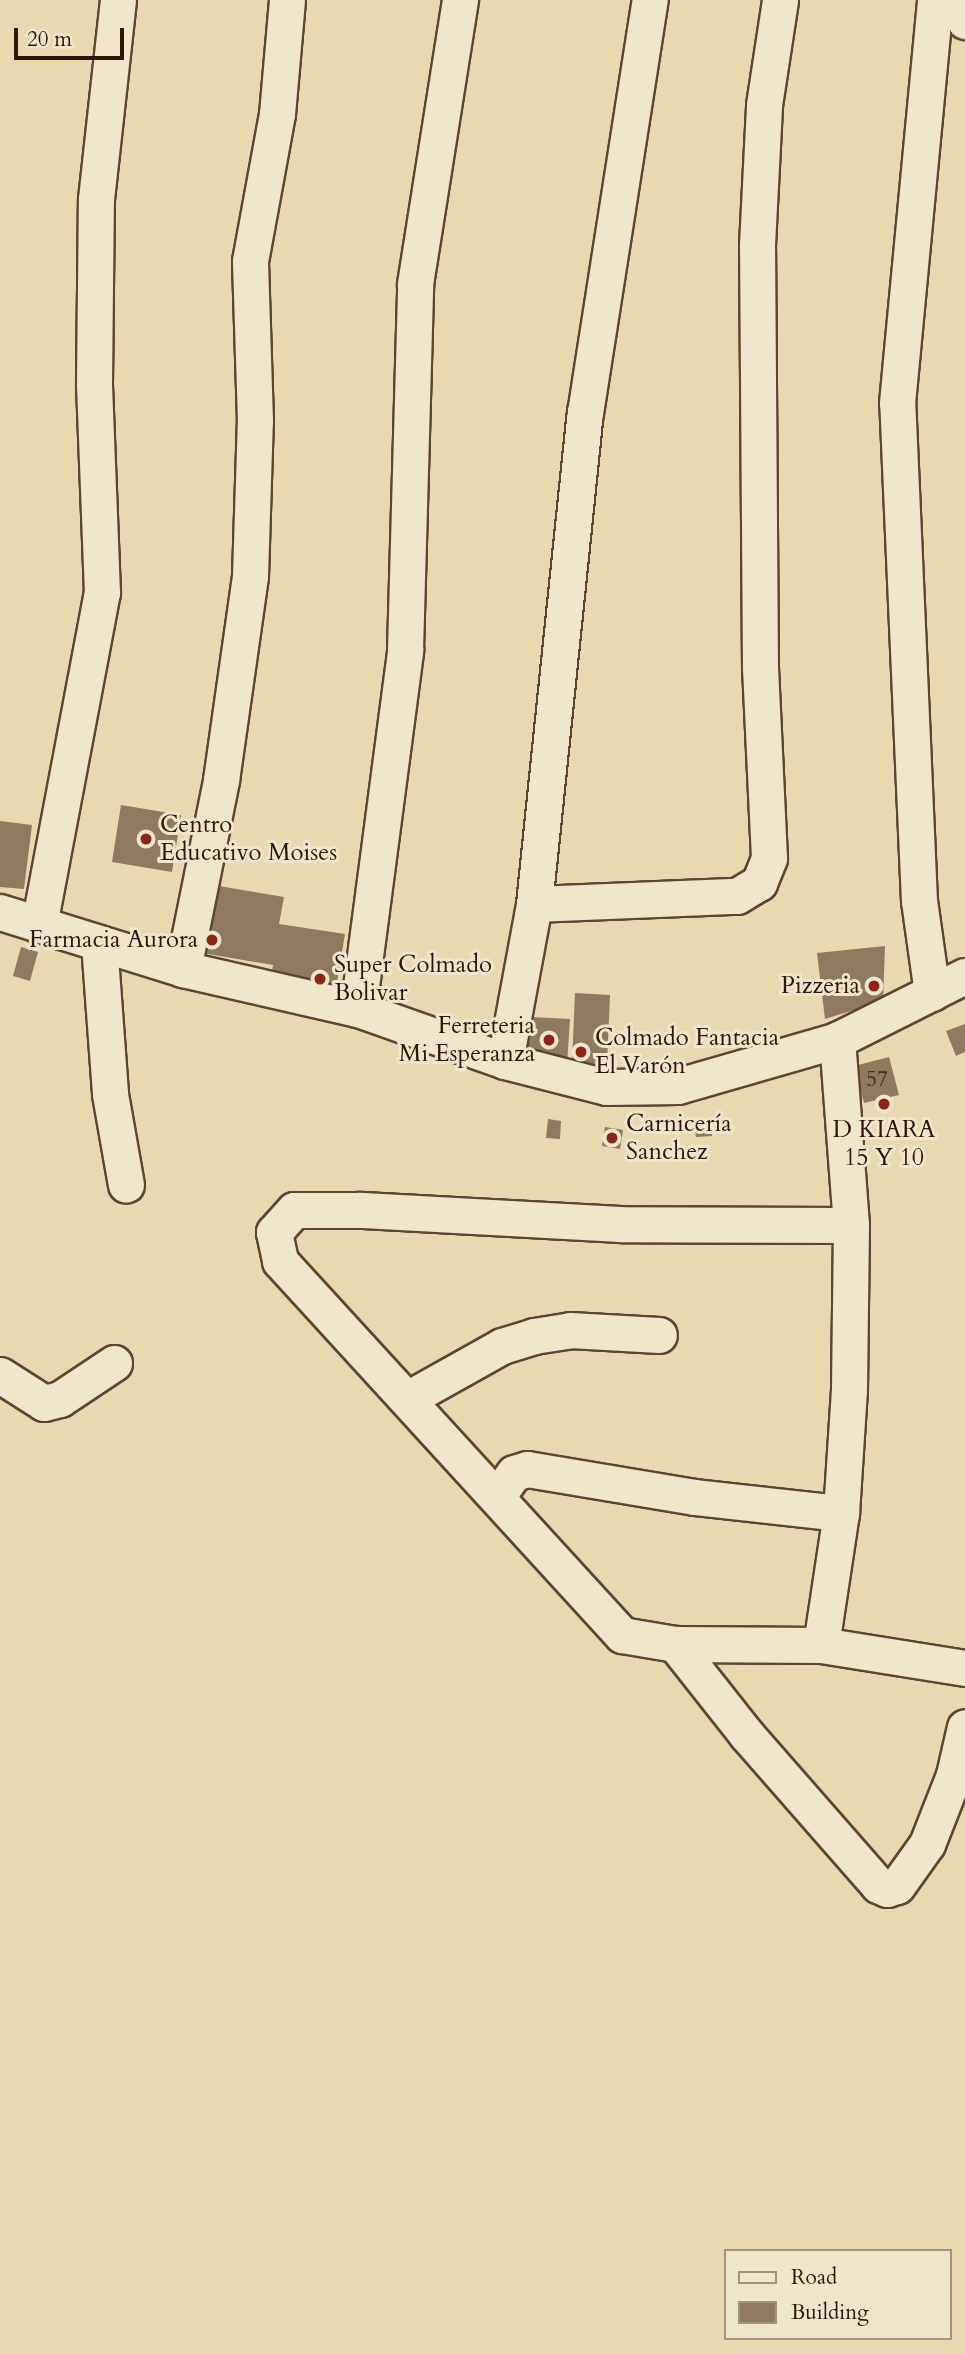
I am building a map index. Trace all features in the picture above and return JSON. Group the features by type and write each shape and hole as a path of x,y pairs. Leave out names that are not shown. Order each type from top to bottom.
{"street":[{"path":"39,925 102,593 94,383 96,199 118,0"},
{"path":"183,969 221,780 250,576 255,421 250,261 277,114 288,0"},
{"path":"358,1009 405,650 415,284 460,0"},
{"path":"505,1061 534,904 585,413 650,0"},
{"path":"534,904 737,896 759,883 769,858 759,615 757,245 764,105 780,0"},
{"path":"932,993 919,901 897,402 935,0"},
{"path":"952,0 965,22"},
{"path":"0,912 183,969 358,1009 505,1061 606,1087 678,1086 837,1040 965,976"},
{"path":"99,943 110,1094 126,1185"},
{"path":"821,1645 841,1513 849,1389 851,1225 837,1040"},
{"path":"851,1225 620,1224 370,1210 294,1210 274,1232 280,1261 409,1398 622,1635 675,1644 821,1645 965,1668"},
{"path":"409,1398 502,1346 534,1336 570,1330 659,1335"},
{"path":"0,1375 44,1403 60,1399 114,1363"},
{"path":"497,1497 514,1473 527,1469 695,1497 841,1513"},
{"path":"675,1644 755,1744 878,1885 887,1889 897,1886 927,1844 954,1775 965,1727"}],"building":[{"name":"Centro Educativo Moises","path":"121,805 181,815 172,872 112,862"},
{"path":"0,821 32,825 24,889 0,887"},
{"path":"213,885 284,897 279,924 345,934 335,994 271,977 273,965 202,953"},
{"path":"885,946 883,1001 825,1019 817,953"},
{"path":"21,947 38,952 30,981 13,976"},
{"path":"575,993 610,995 607,1064 572,1063"},
{"name":"Ferreteria Mi Esperanza","path":"531,1017 570,1019 567,1064 527,1062"},
{"path":"965,1024 965,1052 956,1056 946,1031"},
{"path":"889,1057 899,1095 864,1103 854,1066"},
{"path":"548,1119 561,1121 560,1139 546,1138"},
{"path":"710,1119 712,1136 696,1137 694,1120"},
{"name":"Carnicería Sanchez","path":"605,1127 623,1130 620,1149 602,1146"}],"place":[{"name":"Centro Educativo Moises","path":"146,839"},
{"name":"Farmacia Aurora","path":"212,940"},
{"name":"Super Colmado Bolivar","path":"320,979"},
{"name":"Pizzeria","path":"874,986"},
{"name":"Ferreteria Mi Esperanza","path":"549,1040"},
{"name":"Colmado Fantacia El Varón","path":"581,1052"},
{"name":"D KIARA 15 Y 10","path":"884,1104"},
{"name":"Carnicería Sanchez","path":"612,1138"}]}
